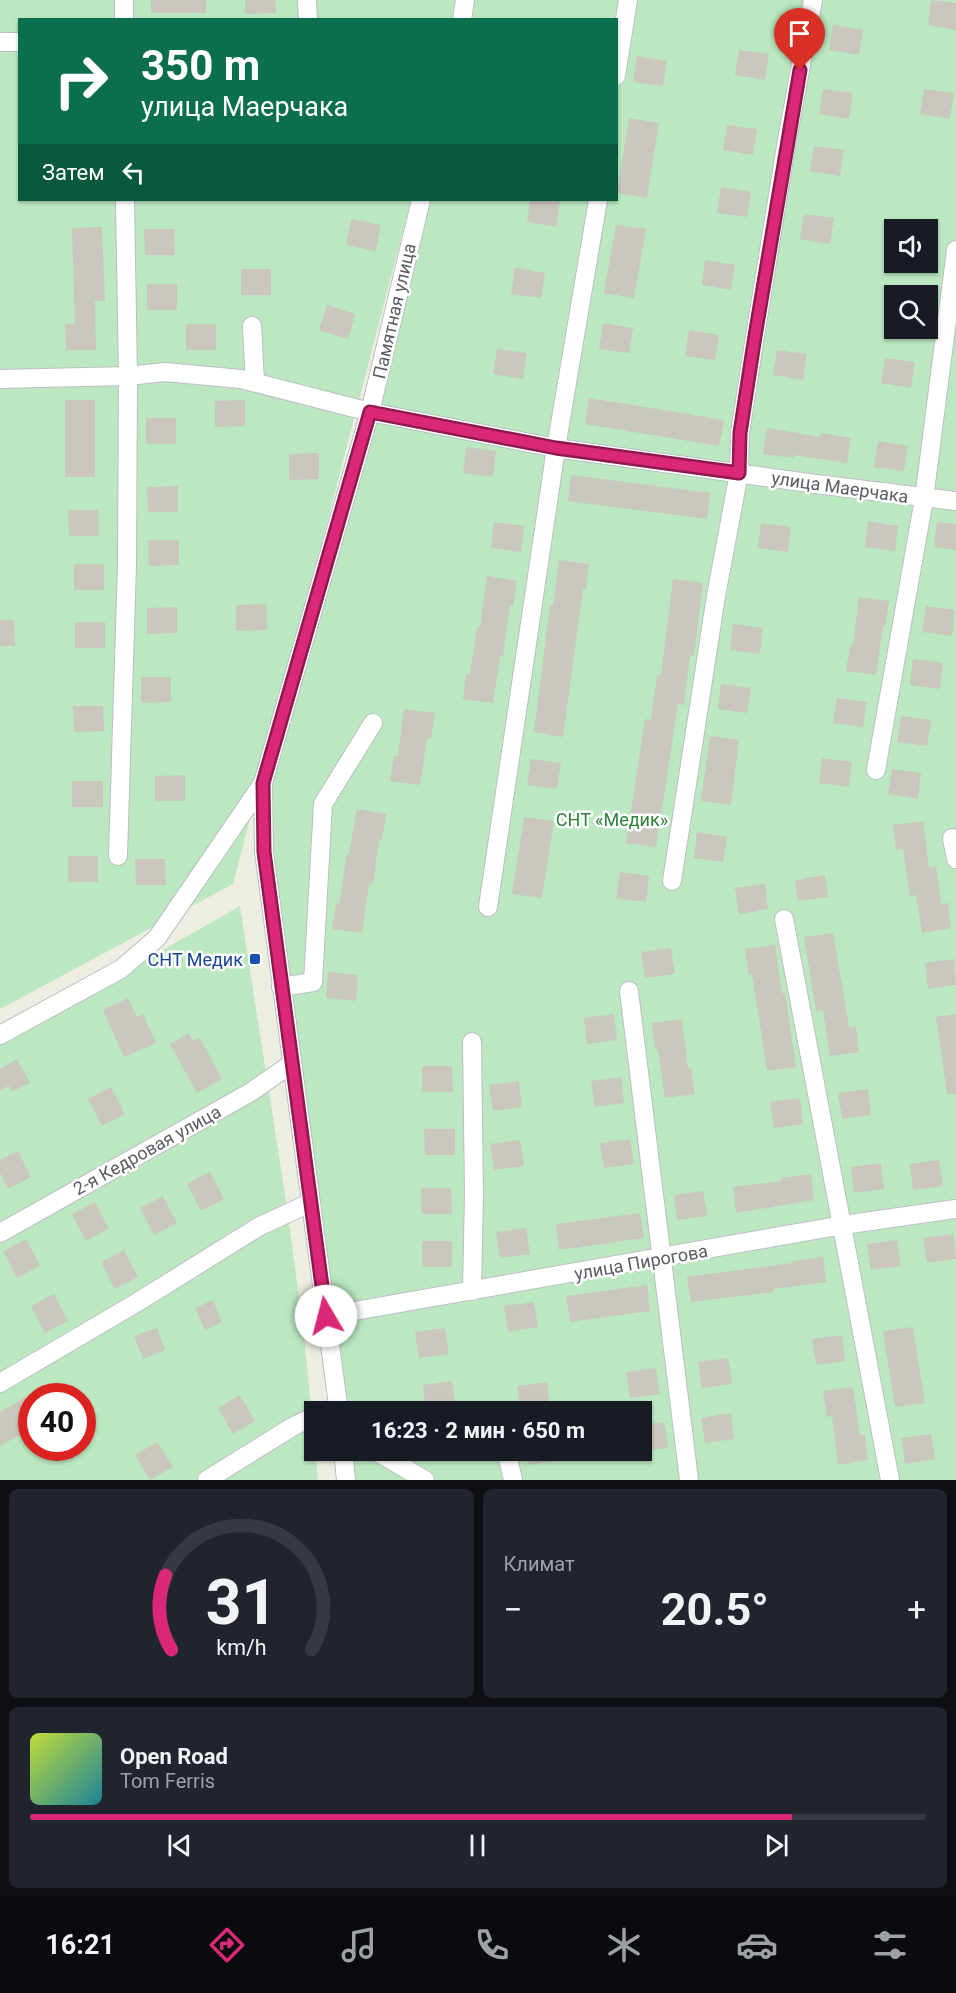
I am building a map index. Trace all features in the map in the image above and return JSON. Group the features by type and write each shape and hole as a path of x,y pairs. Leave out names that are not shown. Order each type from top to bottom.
{"street":[{"path":"124,0 124,18"},
{"path":"307,0 308,18"},
{"path":"462,18 465,0"},
{"path":"618,63 628,0"},
{"path":"672,881 716,596 739,473 740,433 755,336 787,140 813,0"},
{"path":"0,42 18,42"},
{"path":"118,856 127,564 128,376 125,201"},
{"name":"Памятная улица","path":"333,1401 326,1316 264,852 263,783 370,412 420,201"},
{"path":"488,907 556,448 598,201"},
{"path":"876,770 924,499 956,250"},
{"path":"252,326 255,382"},
{"name":"улица Маерчака","path":"0,379 128,376 165,372 241,379 370,412 556,448 924,499 956,501"},
{"path":"281,987 313,982 323,804 373,723"},
{"path":"0,1035 121,969 157,938 263,783"},
{"path":"952,838 956,859"},
{"path":"784,919 890,1480"},
{"path":"629,991 689,1480"},
{"path":"472,1042 474,1194 472,1291"},
{"name":"2-я Кедровая улица","path":"0,1233 251,1092 291,1064"},
{"path":"0,1383 136,1303 260,1226 310,1203"},
{"name":"улица Пирогова","path":"326,1316 843,1225 956,1209"},
{"path":"207,1480 304,1421"},
{"path":"344,1461 346,1480"},
{"path":"393,1461 425,1480"},
{"path":"509,1461 513,1480"}],"green space":[{"path":"0,0 465,0 462,18 18,18 18,201 411,201 233,884 0,1009"},
{"name":"СНТ «Медик»","path":"469,0 956,0 956,1480 346,1480 344,1461 652,1461 652,1401 338,1401 263,783 423,201 618,201 618,18 466,18"},
{"path":"240,906 288,1214 304,1336 310,1401 304,1401 304,1461 316,1461 318,1480 0,1480 0,1043"}],"building":[{"path":"151,0 206,0 206,13 151,13"},
{"path":"245,0 275,0 276,13 245,14"},
{"path":"931,0 956,3 956,30 928,25"},
{"path":"833,25 863,30 859,55 829,50"},
{"path":"739,50 769,54 765,80 735,75"},
{"path":"637,56 667,61 663,86 633,82"},
{"path":"823,89 853,93 849,119 819,114"},
{"path":"924,89 954,93 950,119 920,114"},
{"path":"629,118 659,123 647,198 618,193"},
{"path":"727,125 757,129 753,155 723,150"},
{"path":"814,146 844,150 840,176 810,171"},
{"path":"721,187 751,192 747,217 717,213"},
{"path":"530,201 560,201 556,227 527,222"},
{"path":"804,214 834,218 830,244 800,239"},
{"path":"351,219 381,225 376,251 346,245"},
{"path":"616,225 646,229 634,298 604,293"},
{"path":"102,227 105,301 95,301 96,350 66,350 65,324 75,324 72,228"},
{"path":"144,229 174,229 175,255 145,255"},
{"path":"705,260 735,265 731,290 702,285"},
{"path":"515,268 545,273 541,298 511,294"},
{"path":"241,269 271,269 271,295 241,295"},
{"path":"147,284 177,284 177,310 147,310"},
{"path":"327,305 355,314 348,339 319,330"},
{"path":"603,323 633,328 629,353 599,349"},
{"path":"186,324 216,324 216,350 186,350"},
{"path":"689,330 719,335 715,360 685,356"},
{"path":"497,349 527,353 523,379 493,374"},
{"path":"777,350 807,354 803,380 773,375"},
{"path":"885,358 915,362 911,388 881,383"},
{"path":"589,398 724,420 719,446 585,424"},
{"path":"65,400 95,400 95,477 65,477"},
{"path":"245,400 245,426 215,427 215,401"},
{"path":"146,418 176,418 176,444 146,444"},
{"path":"767,428 820,437 821,433 851,438 847,463 794,455 793,458 763,454"},
{"path":"878,441 908,446 904,471 874,467"},
{"path":"466,447 496,451 493,477 463,473"},
{"path":"319,453 319,479 289,480 289,454"},
{"path":"571,475 710,493 707,519 568,501"},
{"path":"178,486 178,512 148,512 147,487"},
{"path":"68,510 98,510 99,536 69,536"},
{"path":"868,521 898,526 895,551 865,547"},
{"path":"494,522 524,526 521,552 491,548"},
{"path":"937,522 956,524 956,550 934,547"},
{"path":"761,523 791,527 788,552 758,548"},
{"path":"148,540 179,540 179,565 149,566"},
{"path":"559,560 589,564 586,590 583,589 563,737 534,732 550,605 553,606"},
{"path":"74,564 104,564 104,590 74,590"},
{"path":"487,576 517,581 513,606 510,606 503,656 500,656 493,703 463,699 466,674 470,674 477,627 480,627"},
{"path":"673,579 703,583 694,656 690,655 684,705 678,704 656,847 626,843 645,719 651,720 657,675 661,675"},
{"path":"859,597 889,601 876,675 846,671 850,645 853,645"},
{"path":"266,604 267,630 236,631 236,605"},
{"path":"926,606 955,610 952,636 922,632"},
{"path":"177,607 177,633 147,634 147,608"},
{"path":"0,620 14,620 15,646 0,646"},
{"path":"75,622 105,622 105,648 75,648"},
{"path":"733,624 763,628 760,654 730,650"},
{"path":"913,659 943,663 940,689 910,685"},
{"path":"141,677 171,677 171,702 141,703"},
{"path":"721,684 751,688 747,713 718,709"},
{"path":"837,698 867,702 863,727 833,723"},
{"path":"73,706 103,706 104,731 74,732"},
{"path":"404,709 435,713 431,739 427,738 420,785 390,781 394,756 398,756"},
{"path":"901,716 931,720 927,746 897,742"},
{"path":"710,736 739,740 731,805 701,801"},
{"path":"822,758 852,762 849,787 819,783"},
{"path":"531,759 561,763 557,789 527,785"},
{"path":"892,769 921,773 918,799 888,794"},
{"path":"185,775 185,801 155,801 155,776"},
{"path":"72,781 103,781 103,807 72,807"},
{"path":"357,809 386,814 382,840 379,839 373,884 369,883 362,933 332,929"},
{"path":"524,817 554,821 542,898 512,894"},
{"path":"923,821 929,867 936,866 941,904 948,903 951,928 922,933 916,895 910,896 903,849 896,850 893,825"},
{"path":"697,832 727,837 723,862 694,858"},
{"path":"68,856 98,856 98,882 68,882"},
{"path":"135,859 165,859 166,885 136,885"},
{"path":"620,872 649,876 646,902 616,898"},
{"path":"825,875 828,897 798,901 795,880"},
{"path":"765,884 768,909 739,914 735,888"},
{"path":"833,933 849,1027 856,1026 859,1052 830,1056 823,1010 816,1011 804,937"},
{"path":"775,945 796,1067 767,1071 752,974 749,975 745,949"},
{"path":"671,948 675,974 645,978 641,952"},
{"path":"954,959 956,985 928,989 925,963"},
{"path":"328,972 358,975 356,1001 326,998"},
{"path":"128,998 137,1017 143,1014 156,1043 124,1057 103,1010"},
{"path":"614,1014 617,1040 587,1044 584,1018"},
{"path":"956,1014 956,1094 947,1094 936,1017"},
{"path":"682,1019 688,1069 691,1068 695,1094 665,1098 652,1023"},
{"path":"189,1033 193,1041 200,1038 222,1079 197,1093 170,1044"},
{"path":"17,1059 30,1083 12,1092 9,1086 0,1090 0,1069"},
{"path":"422,1066 452,1066 453,1092 422,1092"},
{"path":"621,1077 624,1103 595,1107 591,1081"},
{"path":"519,1081 522,1107 493,1111 489,1085"},
{"path":"111,1087 125,1114 102,1126 88,1099"},
{"path":"868,1089 871,1115 842,1119 838,1093"},
{"path":"800,1098 803,1124 774,1128 770,1102"},
{"path":"424,1129 455,1129 455,1155 425,1155"},
{"path":"630,1139 634,1164 604,1168 600,1143"},
{"path":"520,1140 524,1166 494,1170 490,1144"},
{"path":"18,1151 31,1177 8,1189 0,1173 0,1160"},
{"path":"939,1160 943,1186 913,1190 910,1164"},
{"path":"881,1163 884,1189 854,1193 851,1167"},
{"path":"210,1172 224,1199 201,1211 187,1184"},
{"path":"811,1174 814,1200 736,1213 733,1187 782,1181 781,1178"},
{"path":"421,1188 451,1188 452,1214 422,1214"},
{"path":"703,1191 707,1216 677,1220 674,1195"},
{"path":"163,1196 177,1223 154,1235 140,1208"},
{"path":"95,1202 109,1229 86,1241 72,1214"},
{"path":"640,1213 644,1238 559,1250 556,1224"},
{"path":"526,1228 530,1254 500,1258 496,1232"},
{"path":"953,1234 956,1259 927,1263 923,1238"},
{"path":"26,1239 40,1266 17,1278 3,1251"},
{"path":"897,1240 901,1266 871,1270 867,1244"},
{"path":"422,1241 452,1241 452,1267 422,1267"},
{"path":"124,1250 138,1277 115,1289 101,1262"},
{"path":"823,1257 826,1282 774,1289 774,1292 691,1302 687,1277"},
{"path":"647,1285 650,1311 570,1322 566,1296"},
{"path":"54,1294 68,1321 45,1333 31,1306"},
{"path":"213,1300 222,1322 205,1330 195,1308"},
{"path":"534,1302 538,1327 508,1332 504,1306"},
{"path":"913,1327 925,1403 895,1407 883,1331"},
{"path":"157,1328 165,1350 143,1359 134,1336"},
{"path":"445,1328 449,1354 419,1358 415,1332"},
{"path":"842,1335 845,1361 816,1365 812,1339"},
{"path":"728,1358 732,1384 702,1388 698,1362"},
{"path":"656,1368 660,1394 630,1398 626,1372"},
{"path":"452,1381 455,1401 425,1401 423,1385"},
{"path":"547,1382 549,1401 519,1401 517,1386"},
{"path":"853,1387 860,1435 865,1435 868,1460 838,1465 832,1416 827,1417 823,1391"},
{"path":"240,1395 255,1421 233,1434 218,1408"},
{"path":"18,1401 18,1436 0,1446 0,1412"},
{"path":"731,1413 734,1439 705,1443 701,1418"},
{"path":"664,1422 668,1448 652,1450 652,1424"},
{"path":"931,1434 935,1459 905,1464 901,1438"},
{"path":"157,1442 173,1467 150,1480 135,1455"},
{"path":"528,1461 556,1461 529,1465"}],"place":[{"name":"СНТ Медик","path":"255,959"}],"route":[{"path":"326,1316 264,852 263,783 370,412 556,448 739,473 740,433 800,70"}]}
